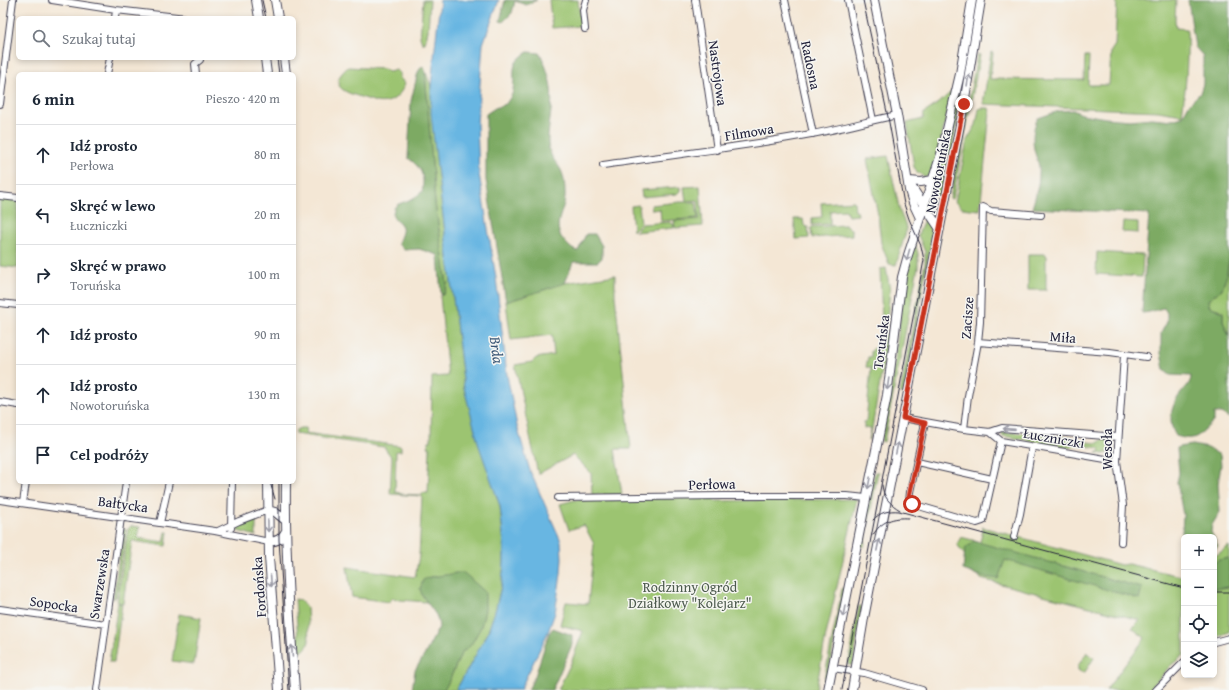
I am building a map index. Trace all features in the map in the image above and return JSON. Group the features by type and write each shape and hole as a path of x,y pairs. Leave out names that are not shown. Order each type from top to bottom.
{"main road":[{"path":"256,0 259,16"},
{"path":"275,0 278,16"},
{"path":"874,0 897,115 911,200 920,218"},
{"name":"Nowotoruńska","path":"920,218 933,180 954,101 972,0"},
{"name":"Nowotoruńska","path":"903,418 964,104 981,0"},
{"path":"265,60 267,72"},
{"path":"284,60 286,72"},
{"path":"909,181 921,182 933,180"},
{"path":"909,181 940,229"},
{"name":"Toruńska","path":"828,690 887,395 902,277 920,218"},
{"path":"852,690 865,612 903,418"},
{"name":"Fordońska","path":"268,484 269,542 279,690"},
{"name":"Fordońska","path":"286,484 285,518 295,690"},
{"path":"268,510 285,518"},
{"path":"269,542 279,540 284,536 286,531"}],"street":[{"path":"0,104 13,0"},
{"path":"52,0 168,16"},
{"path":"585,30 583,10 586,0"},
{"name":"Nastrojowa","path":"695,0 717,150"},
{"name":"Radosna","path":"785,0 813,134"},
{"path":"848,0 873,120"},
{"path":"115,16 116,10"},
{"path":"107,72 110,60"},
{"path":"196,72 195,64 200,60"},
{"name":"Filmowa","path":"603,165 717,150 813,134 897,115"},
{"path":"0,196 16,198"},
{"name":"Zacisze","path":"964,429 968,396 978,342 983,207 991,211 1041,215"},
{"path":"0,303 16,305"},
{"name":"Miła","path":"978,342 1110,352 1146,357"},
{"name":"Wesoła","path":"1121,542 1123,505 1117,461 1124,355"},
{"path":"0,402 16,405"},
{"name":"Łuczniczki","path":"903,418 925,423 990,432 1002,428 1118,437"},
{"path":"925,423 909,498 912,504 977,523 983,521 1001,441"},
{"name":"Łuczniczki","path":"990,432 1001,441 1117,461"},
{"path":"1014,537 1020,514 1032,447"},
{"path":"916,462 992,479"},
{"path":"23,503 26,484"},
{"name":"Swarzewska","path":"97,690 126,484"},
{"path":"160,523 169,484"},
{"path":"230,534 232,484"},
{"name":"Perłowa","path":"558,498 847,496 866,498"},
{"name":"Bałtycka","path":"0,500 218,531 269,542"},
{"path":"218,531 268,510"},
{"name":"Sopocka","path":"0,609 106,624"},
{"path":"1217,641 1229,638"},
{"path":"1156,690 1181,665"},
{"path":"833,668 856,672 922,690"}],"green space":[{"path":"423,0 430,0 428,31 425,43 422,43 420,37"},
{"path":"505,0 537,0 526,5 515,1 512,13 503,22 500,21"},
{"path":"549,0 578,0 581,26 552,28"},
{"path":"975,0 978,0 943,196 933,193 945,152"},
{"path":"1117,0 1176,0 1176,28 1187,29 1185,93 1182,115 1158,111 983,104 991,52 993,53 990,79 1084,80 1085,56 1089,56 1088,85 1109,85 1111,51 1115,45"},
{"path":"1188,0 1229,0 1229,259 1226,278 1221,290 1208,300 1209,306 1223,313 1223,321 1229,336 1229,418 1221,413 1214,413 1214,421 1198,436 1184,438 1176,436 1173,431 1171,419 1175,402 1189,383 1191,376 1170,375 1164,370 1161,353 1161,333 1167,322 1167,313 1164,308 1142,313 1149,214 1032,208 1039,177 1039,167 1034,151 1033,141 1033,133 1038,118 1059,111 1073,110 1082,114 1106,118 1130,120 1152,118 1172,120 1182,117 1189,104 1200,93 1203,84 1203,56 1195,47"},
{"path":"528,52 540,53 551,85 552,101 548,144 551,155 562,172 565,186 565,199 558,224 561,236 566,243 578,251 586,234 595,234 602,246 602,258 598,262 573,262 565,283 506,302 486,180 486,114 495,108 506,104 513,92 515,64"},
{"path":"978,55 980,55 953,198 951,199 950,198"},
{"path":"422,66 425,70 435,203 447,284 444,294 441,295 438,255 419,249 404,250 398,244 402,227 393,217 394,209 397,205 412,199 422,192 423,177 417,165 408,158 411,101 418,72"},
{"path":"348,67 384,69 389,72 396,70 400,73 400,78 405,84 398,96 394,99 381,103 374,102 345,91 338,84 341,74"},
{"path":"425,70 431,86 437,167 464,387 480,446 500,506 504,544 502,582 496,608 487,635 456,690 443,690 448,683 462,652 471,645 456,573 446,576 429,577 422,595 427,602 393,598 389,602 352,597 347,567 415,577 419,556 422,496 390,494 392,458 384,447 296,434 296,430 306,428 305,433 401,446 401,451 396,451 395,492 400,494 422,495 422,493 428,493 430,447 428,447 429,441 431,441 432,377 448,376 440,296 444,294 447,284 435,203"},
{"path":"952,91 940,145 932,172 924,178 914,167 907,123 923,119 924,113 939,103"},
{"path":"989,108 990,112 980,210 962,208 955,202 967,140 976,125 979,109"},
{"path":"888,156 900,212 907,228 896,265 889,264 881,243 878,215 867,159"},
{"path":"700,186 703,226 675,228 674,221 699,219 698,200 686,201 684,187"},
{"path":"680,187 680,191 677,194 642,197 641,190"},
{"path":"0,199 16,201 16,268 0,266"},
{"path":"854,201 855,211 857,211 858,215 848,216 846,210 830,211 830,224 812,225 812,218 822,217 821,203"},
{"path":"696,202 698,218 661,221 660,209 652,210 651,205"},
{"path":"639,205 641,223 633,231 631,206"},
{"path":"794,219 803,219 804,225 808,227 809,238 796,239"},
{"path":"928,219 933,224 933,233 904,394 900,393 925,263 925,252 918,235 924,220"},
{"path":"670,222 674,225 674,228 635,232 642,224"},
{"path":"1123,222 1138,223 1138,233 1122,232"},
{"path":"845,225 852,230 852,235 812,238 812,227"},
{"path":"915,244 918,253 918,267 884,442 881,441 893,378 903,292"},
{"path":"1097,252 1143,255 1142,277 1096,274"},
{"path":"1028,254 1046,254 1046,290 1028,290"},
{"path":"1229,259 1229,336 1223,321 1223,312 1210,307 1208,300 1222,289 1226,278"},
{"path":"886,268 890,290 886,330 886,348 869,440 871,429 864,428 864,422 866,422 871,368 866,367 868,357 871,357 871,351 880,342 882,324 880,269"},
{"path":"615,275 615,295 631,449 615,449 622,494 592,495 591,473 573,455 538,474 515,365 532,362 536,358 554,355 552,335 511,340 506,302 565,283"},
{"path":"1001,433 1058,436 1056,445 1003,436"},
{"path":"1060,436 1073,437 1074,441 1098,443 1103,439 1108,440 1112,443 1113,448 1110,452 1104,454 1097,453 1100,450 1098,448 1076,444 1071,448 1058,445"},
{"path":"1193,445 1208,448 1220,455 1221,465 1218,484 1220,512 1212,525 1212,534 1182,534 1183,515 1177,482 1179,473 1178,447"},
{"path":"875,472 878,472 864,547 860,546"},
{"name":"Rodzinny Ogród Działkowy \"Kolejarz\"","path":"713,498 714,501 857,499 826,635 816,690 558,690 571,663 583,631 560,625 566,602 588,604 594,544 584,525 569,530 560,504 574,500"},
{"path":"256,518 256,536 238,531 237,528 239,526"},
{"path":"131,526 140,527 138,538 164,542 166,532 168,532 166,546 132,541 123,603 117,602 128,529"},
{"path":"982,527 1121,565 1128,564 1181,576 1181,657 1170,666 1149,690 1106,690 1145,638 1132,628 1140,620 981,579 957,544 961,537 980,542 983,530"},
{"path":"123,529 126,529 116,597 113,599"},
{"path":"974,541 1142,588 1139,599 1005,560 998,579 983,577 963,570 965,549"},
{"path":"1229,546 1229,632 1217,637 1217,570 1217,555"},
{"path":"1229,558 1229,587 1217,589 1217,561"},
{"path":"464,573 485,592 485,610 481,627 471,645 462,652 448,683 443,690 412,690 415,670 439,627 436,615 422,595 420,589 423,580 431,577"},
{"path":"845,586 825,690 822,690 842,589"},
{"path":"295,599 300,600 307,608 309,641 306,648 299,653"},
{"path":"118,603 122,604 114,662 109,662"},
{"path":"859,606 862,606 853,665 848,665 849,660"},
{"path":"179,614 201,618 194,664 172,661"},
{"path":"553,628 572,635 572,645 552,690 528,690 535,676 549,633"},
{"path":"1087,652 1094,658 1085,672 1081,672 1078,670 1078,666"}],"water":[{"name":"Brda","path":"440,0 499,0 483,44 477,124 479,174 496,278 507,375 517,426 530,471 561,541 562,558 555,613 548,632 520,690 456,690 487,635 496,608 502,582 504,544 500,506 479,446 464,388 437,167 431,114 431,86"}],"tram line":[{"path":"262,0 266,16"},
{"path":"842,690 924,260 921,246 904,204 888,117 863,0"},
{"path":"277,60 279,72"},
{"path":"271,484 275,499"},
{"path":"279,484 279,540 289,690"},
{"path":"882,485 888,500 900,510"},
{"path":"873,520 885,512 899,511 1181,587"},
{"path":"873,535 880,526 888,521 898,518 909,518"},
{"path":"1217,592 1229,592"}],"route":[{"path":"912,504 909,502 909,498 925,423 903,418 964,104"}]}
